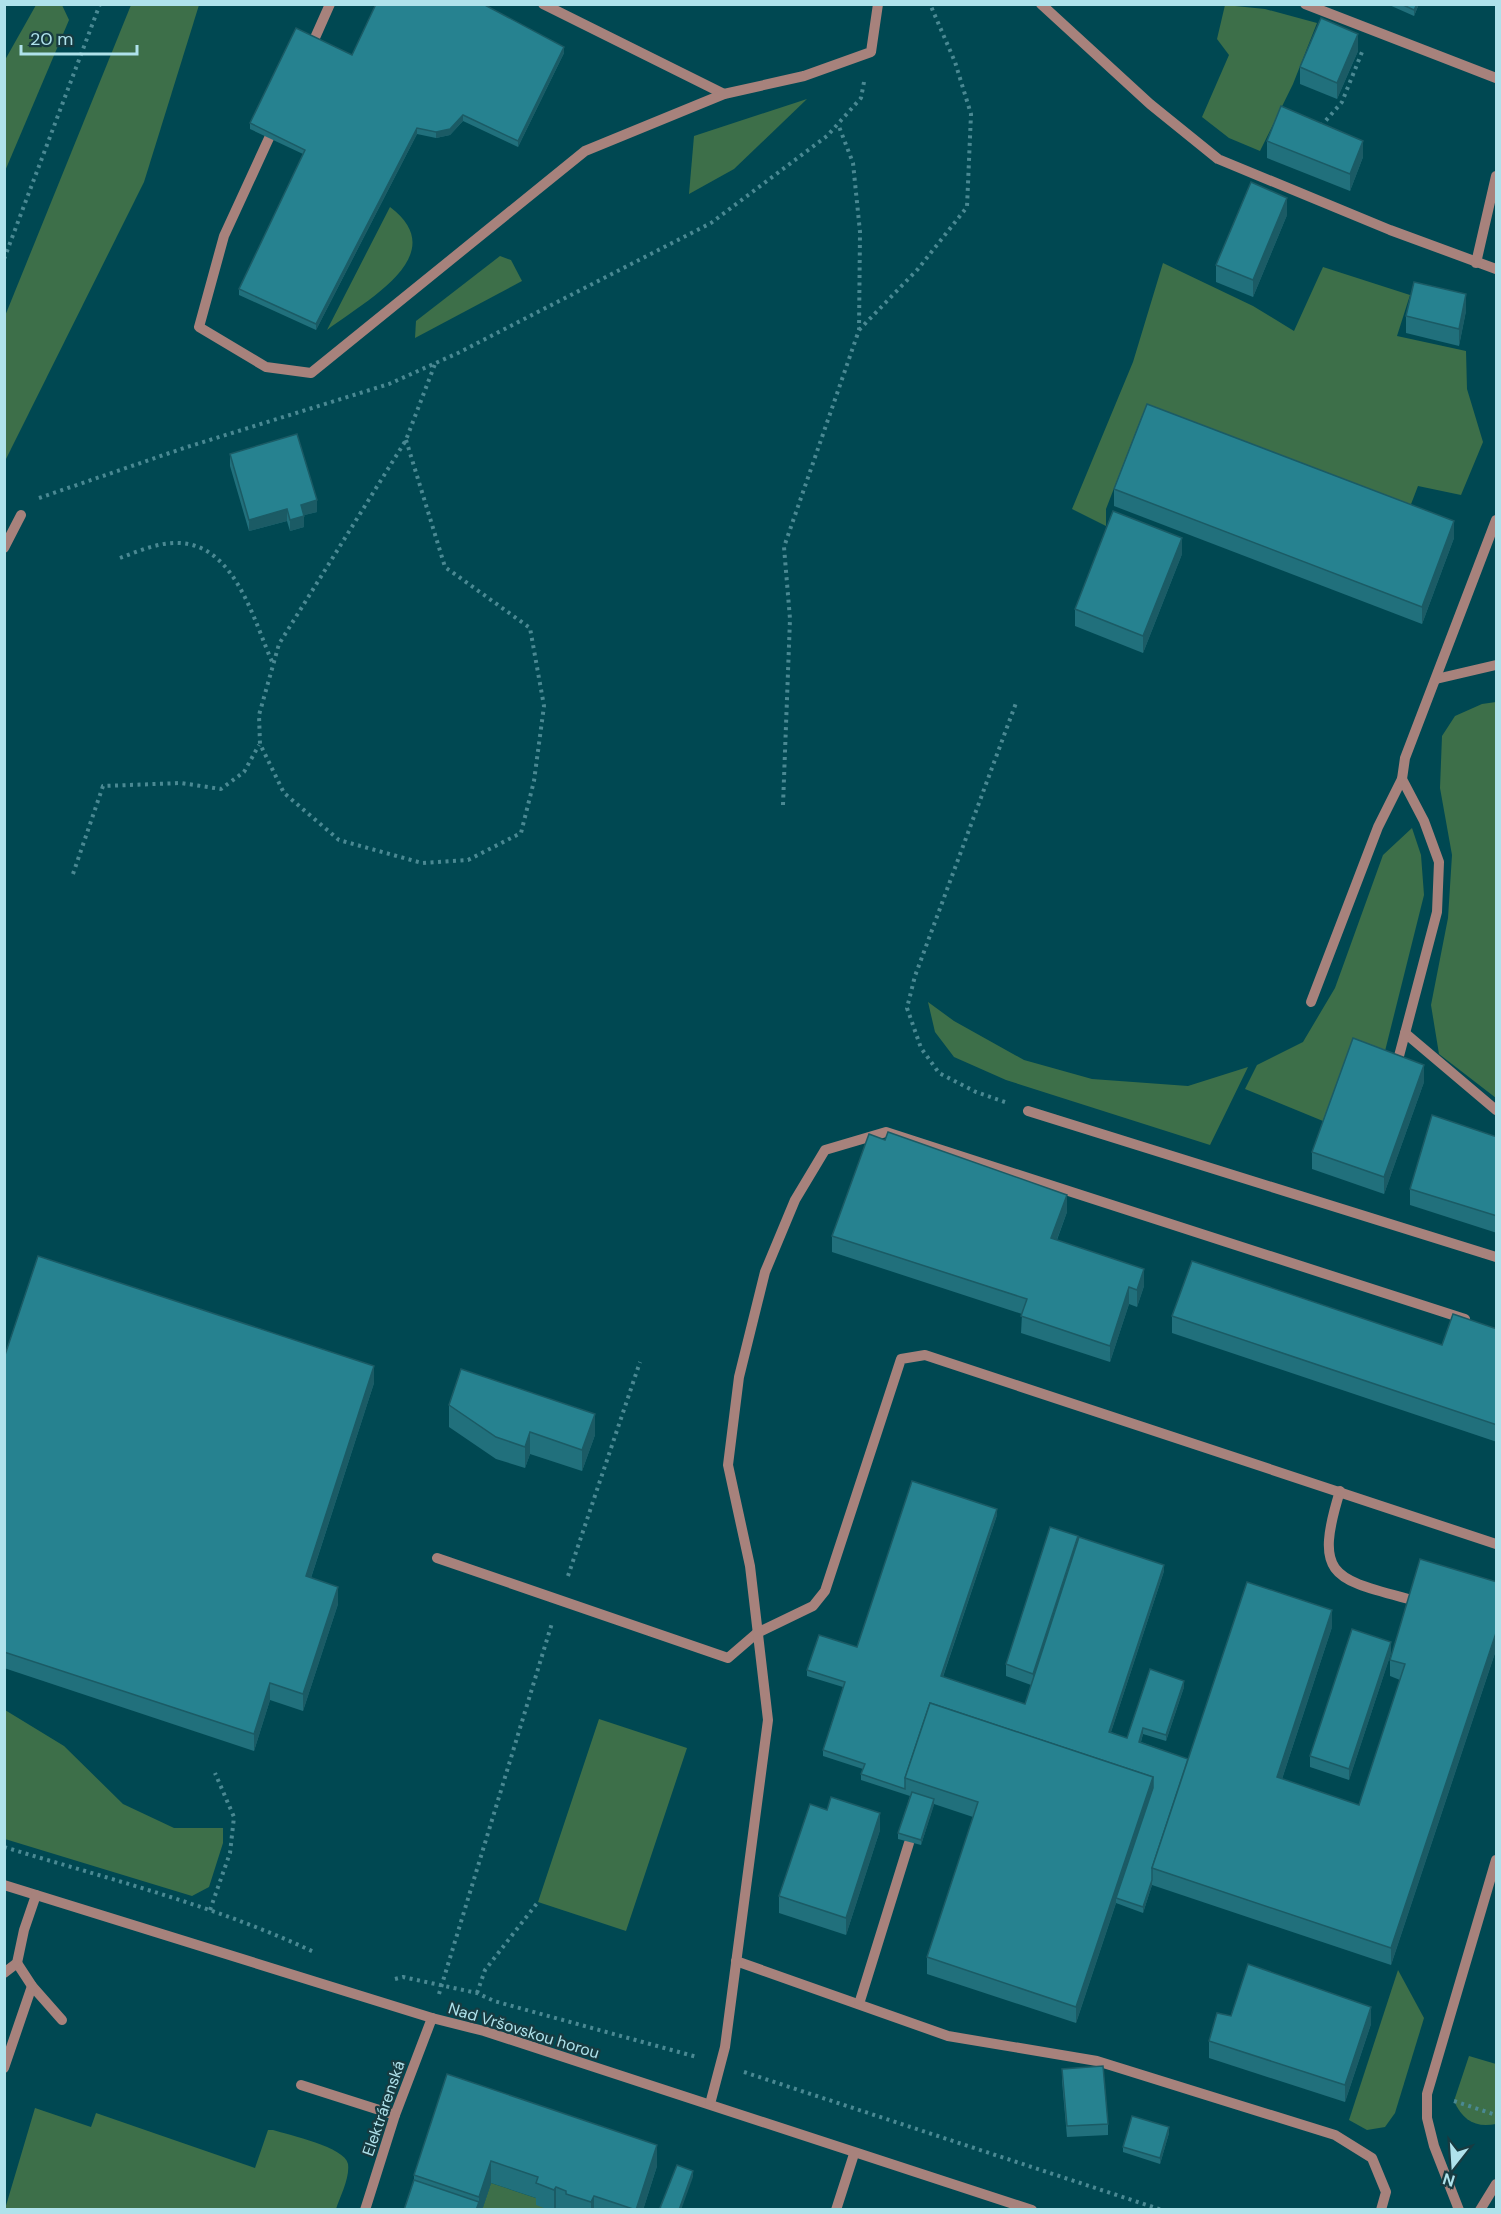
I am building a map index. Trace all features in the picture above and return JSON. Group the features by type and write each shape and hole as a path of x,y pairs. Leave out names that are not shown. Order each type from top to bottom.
{"street":[{"path":"306,57 330,4"},
{"path":"543,4 724,94"},
{"path":"282,110 224,236 199,327 266,367 311,373 585,151 724,94 804,76 871,52 878,4"},
{"path":"1041,4 1150,104 1218,159 1390,230 1497,269"},
{"path":"1305,4 1497,78"},
{"path":"1476,263 1497,176"},
{"path":"4,548 21,515"},
{"path":"1311,1002 1378,827 1402,779 1405,758 1414,730 1497,520"},
{"path":"1436,679 1497,665"},
{"path":"1399,1056 1437,912 1439,862 1424,821 1402,779"},
{"path":"1405,1033 1497,1110"},
{"path":"1028,1111 1497,1257"},
{"path":"710,2104 721,2064 768,1720 750,1566 728,1466 739,1377 765,1272 795,1200 825,1150 886,1131 1474,1322"},
{"path":"436,1558 728,1658 757,1633 813,1606 825,1591 901,1359 925,1355 1497,1544"},
{"path":"1340,1491 1328,1537 1329,1559 1336,1572 1352,1583 1412,1600"},
{"path":"859,2004 909,1843"},
{"path":"1459,2210 1434,2146 1428,2118 1427,2094 1497,1860"},
{"name":"Nad Vršovskou horou","path":"4,1885 432,2018 494,2034 710,2104 854,2154 1032,2210"},
{"path":"4,1973 17,1963 36,1895"},
{"path":"736,1961 948,2036 1096,2061 1335,2135 1372,2158 1386,2192 1381,2210"},
{"path":"17,1963 32,1986 62,2019"},
{"path":"4,2068 32,1986"},
{"name":"Elektrárenská","path":"365,2210 395,2115 432,2018"},
{"path":"302,2085 395,2115"},
{"path":"836,2210 854,2154"},
{"path":"1480,2210 1497,2184"}],"path":[{"path":"4,259 100,4"},
{"path":"859,330 918,269 967,207 971,114 955,62 930,4"},
{"path":"1320,128 1342,102 1371,30"},
{"path":"21,515 27,502 184,448 389,384 435,364 711,223 827,136 861,98 871,52"},
{"path":"783,805 790,619 784,547 859,330 860,232 853,163 838,124"},
{"path":"406,440 445,567 530,628 544,706 534,781 522,832 468,860 422,863 339,840 284,793 260,744 259,715 279,644 406,440 435,364"},
{"path":"120,558 150,547 180,543 209,552 232,573 273,665"},
{"path":"1016,703 915,976 907,1008 921,1048 939,1073 976,1092 1028,1111"},
{"path":"73,874 103,786 181,783 221,789 244,772 260,744"},
{"path":"432,2018 560,1600 640,1362"},
{"path":"210,1911 230,1853 234,1817 215,1773"},
{"path":"4,1847 273,1932 324,1957"},
{"path":"477,1993 485,1970 538,1902"},
{"path":"391,1980 403,1977 477,1993 494,2001 721,2064 1162,2210"},
{"path":"1454,2101 1497,2115"}],"green space":[{"path":"36,5 62,5 69,20 5,171 5,60"},
{"path":"131,5 199,5 144,182 5,461 5,316"},
{"path":"1225,5 1265,9 1317,23 1293,84 1260,151 1229,138 1202,117 1229,55 1217,39"},
{"path":"807,99 734,169 689,194 694,136"},
{"path":"390,207 407,225 412,242 408,259 397,276 381,291 327,330"},
{"path":"500,256 511,260 522,281 415,338 416,321"},
{"path":"1163,263 1253,306 1294,331 1323,267 1410,295 1397,336 1466,351 1467,389 1483,442 1461,495 1418,486 1408,512 1142,416 1106,509 1106,526 1072,509 1133,362"},
{"path":"1496,702 1496,1098 1439,1054 1431,1005 1448,918 1452,855 1440,788 1442,736 1455,716 1482,704"},
{"path":"1412,828 1421,855 1424,895 1384,1055 1350,1047 1323,1121 1245,1089 1257,1065 1303,1042 1335,988 1383,855"},
{"path":"928,1002 954,1021 1024,1060 1092,1079 1188,1086 1248,1067 1210,1145 1006,1080 954,1057 935,1032"},
{"path":"5,1710 64,1746 123,1804 174,1828 223,1828 223,1843 209,1887 192,1896 5,1839"},
{"path":"599,1719 687,1748 626,1931 538,1902"},
{"path":"1398,1970 1424,2018 1395,2113 1385,2127 1367,2130 1349,2120"},
{"path":"1469,2056 1496,2064 1496,2124 1482,2125 1471,2122 1462,2114 1454,2101"},
{"path":"35,2108 91,2127 96,2113 255,2168 268,2130 273,2130 315,2142 337,2152 345,2158 348,2164 348,2175 336,2209 5,2209"},
{"path":"491,2183 569,2209 482,2210"}],"building":[{"path":"376,4 483,4 564,47 518,141 463,115 450,129 436,132 417,128 316,324 239,289 305,150 250,123 296,28 352,55"},
{"path":"1401,4 1417,4 1414,10"},
{"path":"1321,18 1358,34 1337,83 1300,67"},
{"path":"1281,106 1363,141 1350,174 1267,141"},
{"path":"1251,182 1287,198 1253,280 1216,265"},
{"path":"1414,282 1466,294 1459,329 1406,316"},
{"path":"1147,404 1454,521 1422,607 1114,489"},
{"path":"297,434 317,500 301,505 304,516 290,520 287,509 249,520 230,454"},
{"path":"1113,511 1182,538 1143,636 1075,609"},
{"path":"1353,1038 1424,1065 1384,1177 1312,1152"},
{"path":"1432,1115 1497,1137 1497,1216 1410,1189"},
{"path":"888,1132 1067,1195 1051,1238 1144,1269 1137,1290 1129,1287 1110,1346 1021,1316 1027,1299 832,1236 869,1134 885,1140"},
{"path":"38,1256 374,1366 306,1576 338,1587 303,1694 270,1683 254,1734 4,1652 4,1358"},
{"path":"1192,1261 1442,1345 1453,1314 1497,1329 1497,1425 1172,1316"},
{"path":"461,1369 595,1414 582,1450 530,1432 525,1447 496,1437 449,1405"},
{"path":"912,1481 997,1509 941,1676 1025,1704 1079,1537 1164,1565 1109,1732 1127,1738 1150,1669 1184,1681 1166,1735 1143,1728 1139,1742 1188,1759 1152,1868 1152,1880 1143,1907 1116,1898 1153,1788 1153,1777 930,1703 905,1778 905,1789 861,1774 865,1764 823,1750 845,1682 807,1670 819,1635 857,1647"},
{"path":"1050,1527 1078,1536 1033,1674 1006,1664"},
{"path":"1420,1559 1497,1582 1497,1630 1391,1948 1152,1868 1247,1582 1332,1610 1277,1777 1359,1805 1405,1664 1390,1660"},
{"path":"1352,1629 1391,1642 1349,1769 1310,1756"},
{"path":"930,1703 1153,1777 1076,2007 927,1957 978,1802 905,1778"},
{"path":"912,1792 934,1799 921,1840 898,1833"},
{"path":"831,1797 880,1813 846,1918 779,1896 810,1804 827,1810"},
{"path":"1248,1964 1371,2007 1345,2085 1209,2041 1217,2013 1231,2016"},
{"path":"1103,2066 1108,2124 1067,2126 1062,2069"},
{"path":"447,2074 657,2145 636,2210 594,2196 591,2202 566,2194 566,2191 556,2187 554,2190 536,2183 538,2177 491,2161 479,2197 414,2175"},
{"path":"1132,2116 1169,2127 1160,2158 1123,2147"},
{"path":"677,2165 693,2171 679,2210 664,2210 660,2208"},
{"path":"414,2180 479,2202 476,2210 404,2210"}]}
